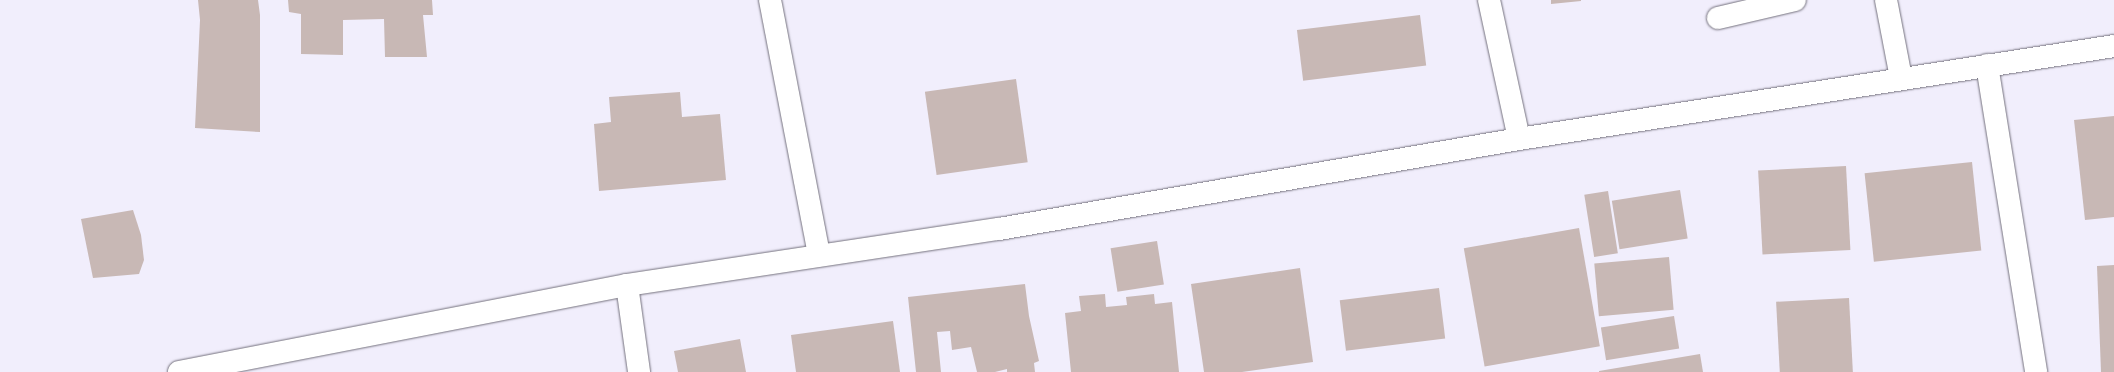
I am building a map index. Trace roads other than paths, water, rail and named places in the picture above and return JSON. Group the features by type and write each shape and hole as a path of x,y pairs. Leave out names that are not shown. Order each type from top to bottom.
{"street":[{"path":"770,0 819,255"},
{"path":"1489,0 1519,139"},
{"path":"1718,18 1795,0"},
{"path":"1886,0 1901,78"},
{"path":"179,372 627,285 999,229 1519,139 1901,78 2114,46"},
{"path":"1987,65 2036,372"},
{"path":"627,285 638,372"}]}
